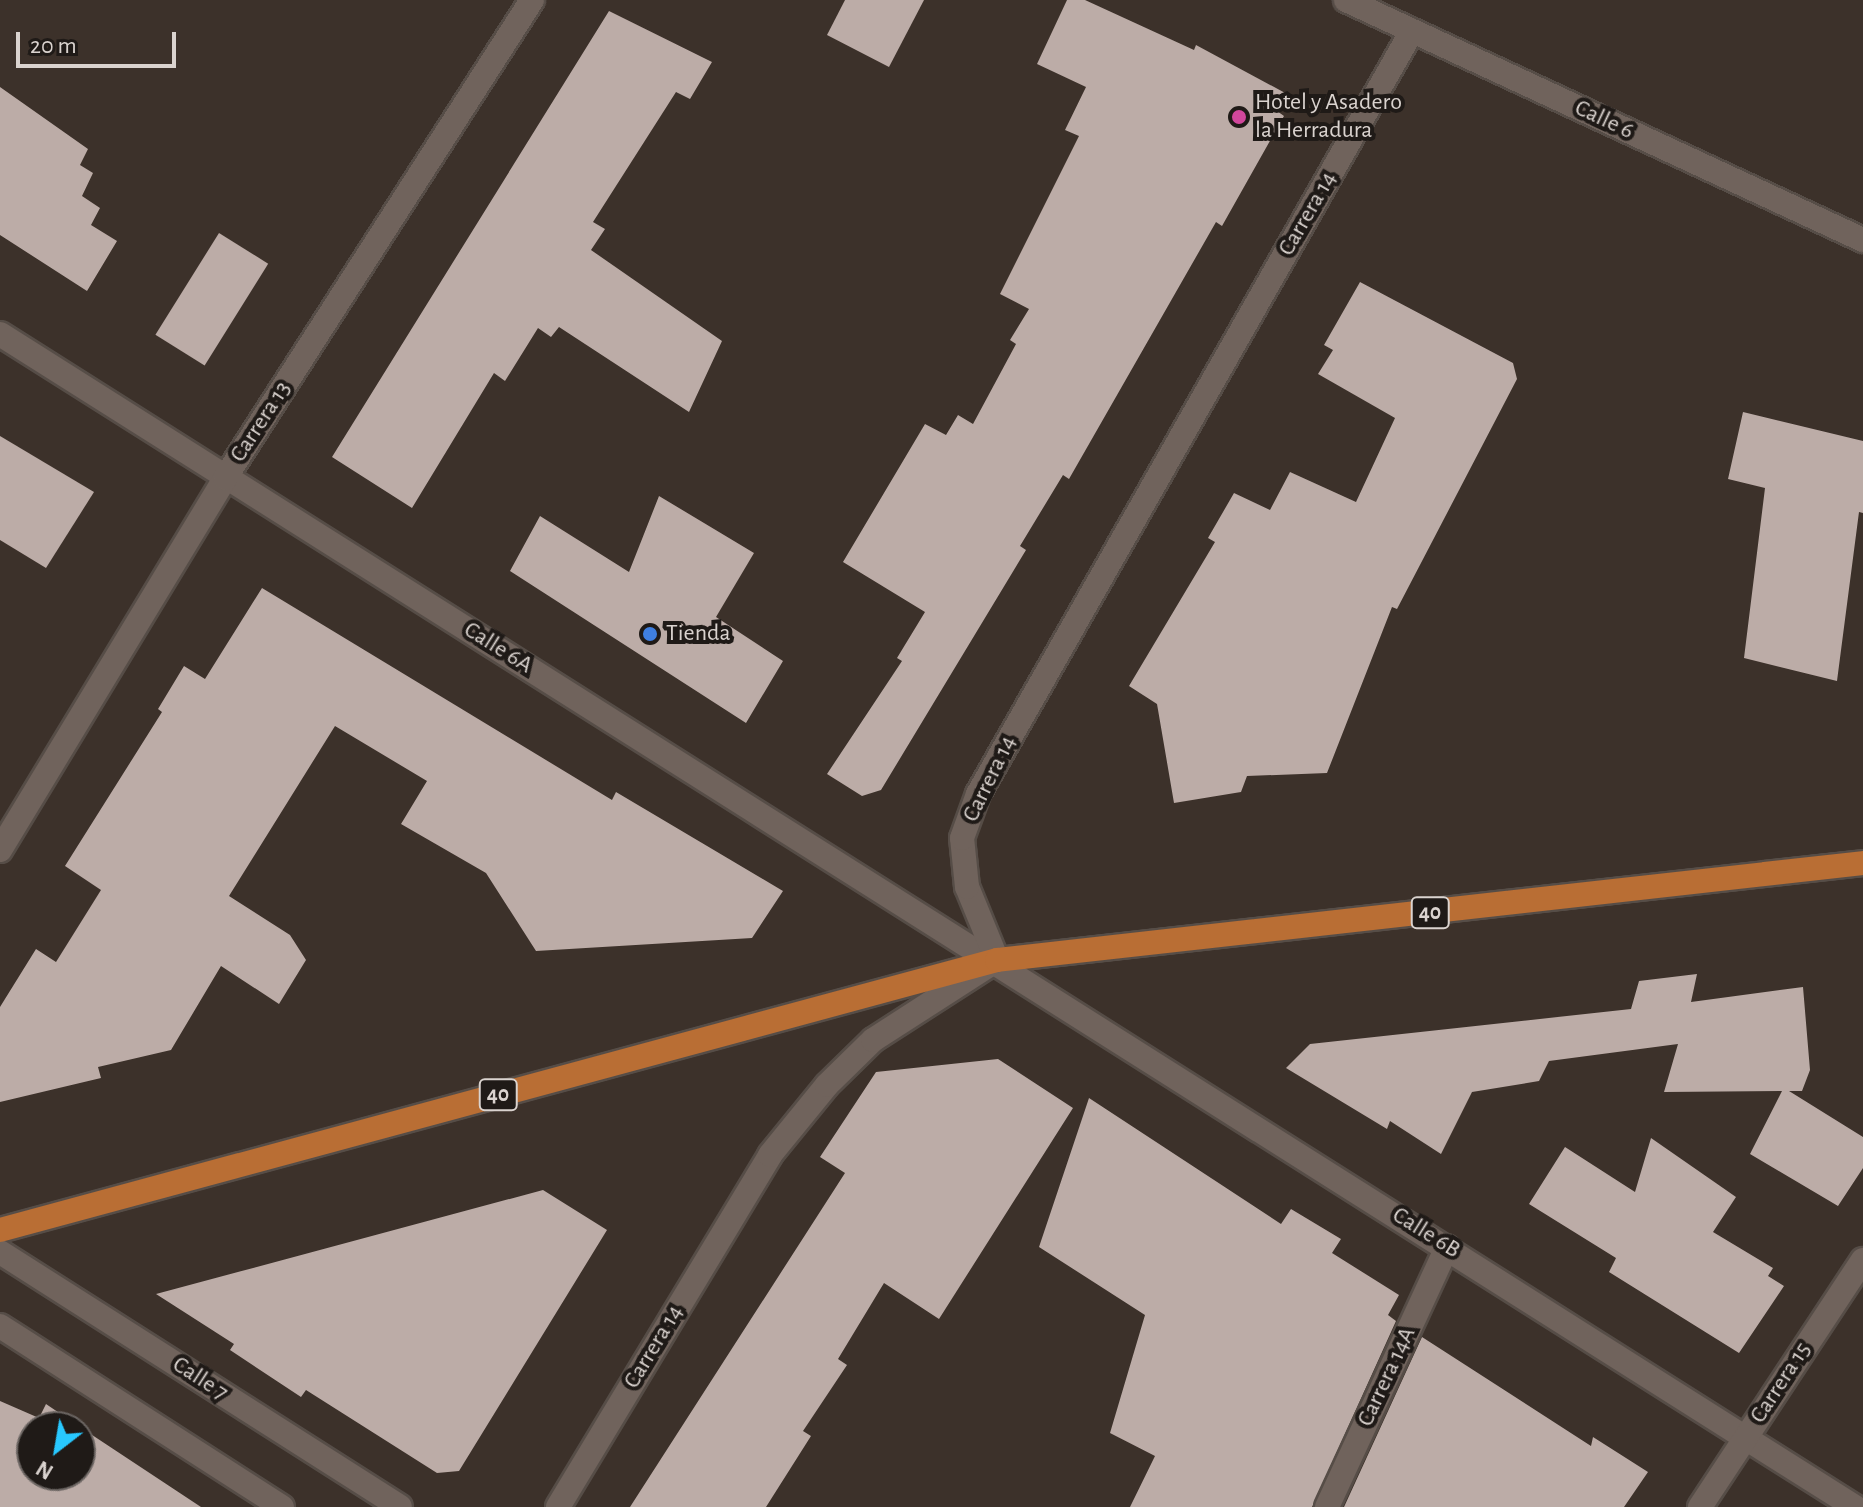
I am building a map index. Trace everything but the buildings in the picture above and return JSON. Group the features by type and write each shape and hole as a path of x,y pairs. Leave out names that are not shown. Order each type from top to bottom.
{"highway":[{"name":"40","path":"0,1230 997,960 1863,863"}],"street":[{"name":"Carrera 13","path":"0,850 225,478 532,0"},
{"name":"Calle 6","path":"1346,0 1863,240"},
{"name":"Carrera 14","path":"558,1507 770,1155 827,1085 873,1040 997,960 967,887 962,838 978,794 1412,31"},
{"name":"Calle 6A","path":"0,334 997,960"},
{"name":"Calle 6B","path":"997,960 1855,1507"},
{"name":"Carrera 14A","path":"1327,1507 1447,1247"},
{"name":"Calle 7","path":"0,1252 400,1507"},
{"name":"Carrera 15","path":"1700,1507 1863,1260"},
{"path":"0,1326 282,1507"}],"place":[{"name":"Hotel y Asadero la Herradura","path":"1239,117"},
{"name":"Tienda","path":"650,634"}]}
